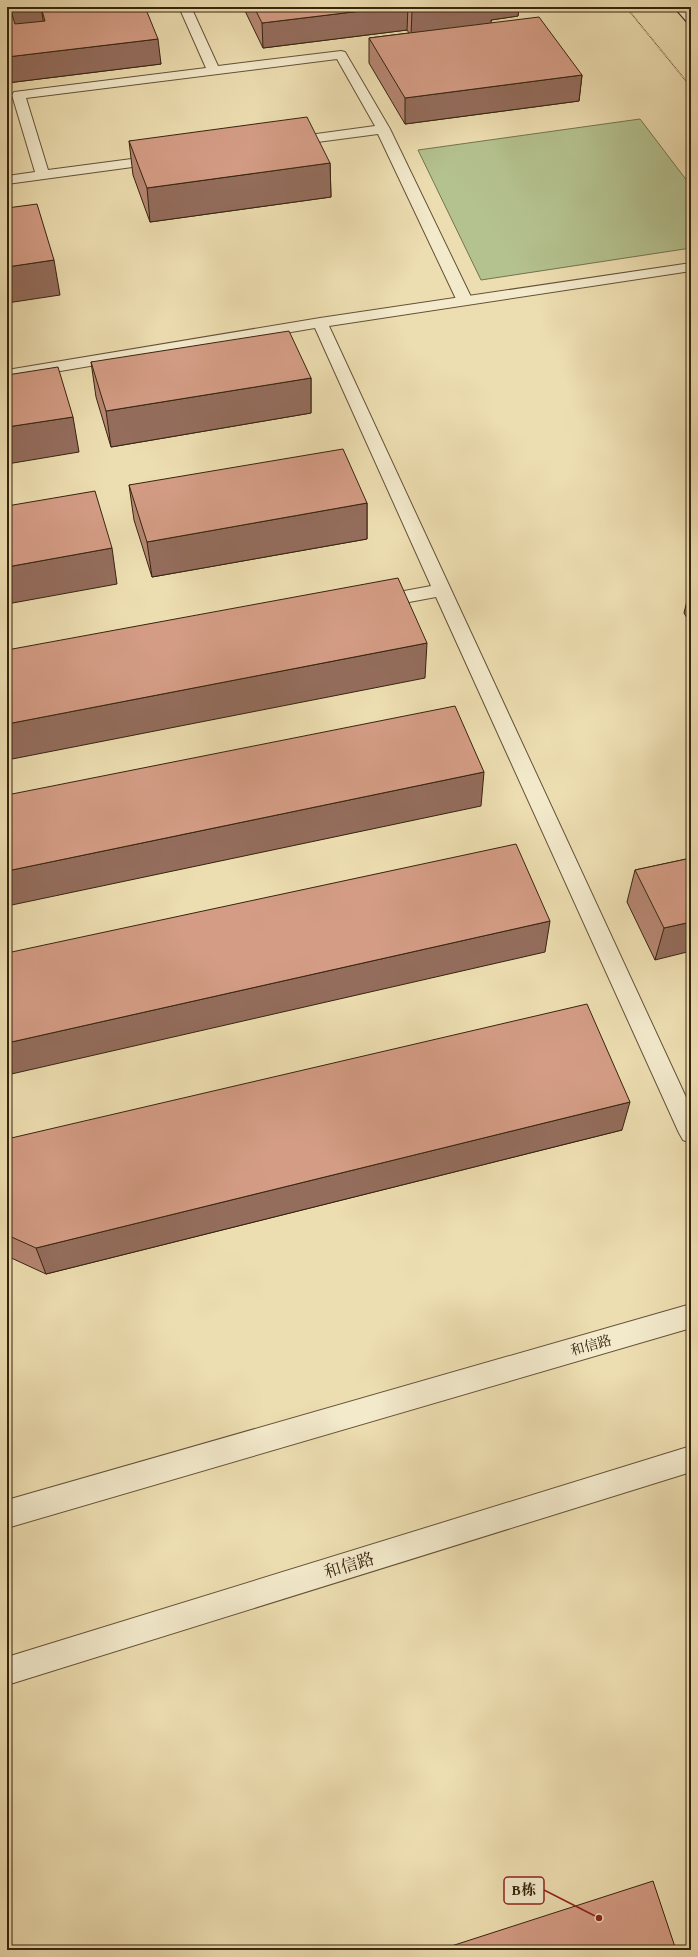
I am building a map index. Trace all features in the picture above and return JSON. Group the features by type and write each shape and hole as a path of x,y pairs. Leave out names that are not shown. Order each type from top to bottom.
{"street":[{"path":"184,7 214,71"},
{"path":"680,7 691,19"},
{"path":"43,175 19,95 341,55 383,129 465,301"},
{"path":"272,144 383,129"},
{"path":"7,180 178,157"},
{"path":"7,375 320,323 691,267"},
{"path":"320,323 691,1133"},
{"path":"357,606 442,590"},
{"name":"和信路","path":"7,1514 691,1316"},
{"name":"和信路","path":"7,1670 691,1459"}],"path":[{"path":"626,7 691,87"}],"green space":[{"path":"640,119 691,186 691,248 481,280 418,150"}],"building":[{"path":"7,7 41,7 145,7 158,39 7,57","holes":["41,7 45,21 15,24 11,11"]},
{"path":"254,7 394,7 262,23"},
{"path":"409,7 444,7 412,11"},
{"path":"539,17 582,75 405,98 369,38"},
{"path":"307,117 330,163 147,188 129,141"},
{"path":"37,204 54,260 7,267 7,208"},
{"path":"289,331 311,378 106,411 91,362"},
{"path":"58,367 73,417 7,427 7,375"},
{"path":"343,449 367,503 147,542 129,485"},
{"path":"95,491 112,548 7,567 7,506"},
{"path":"398,578 427,643 7,724 7,650"},
{"path":"455,706 484,772 7,871 7,795"},
{"path":"516,844 550,921 7,1043 7,953"},
{"path":"691,858 691,922 664,928 635,870"},
{"path":"587,1004 630,1102 36,1248 7,1235 7,1139"},
{"path":"653,1881 676,1950 439,1950"}],"place":[{"name":"B栋","path":"599,1918"}]}
